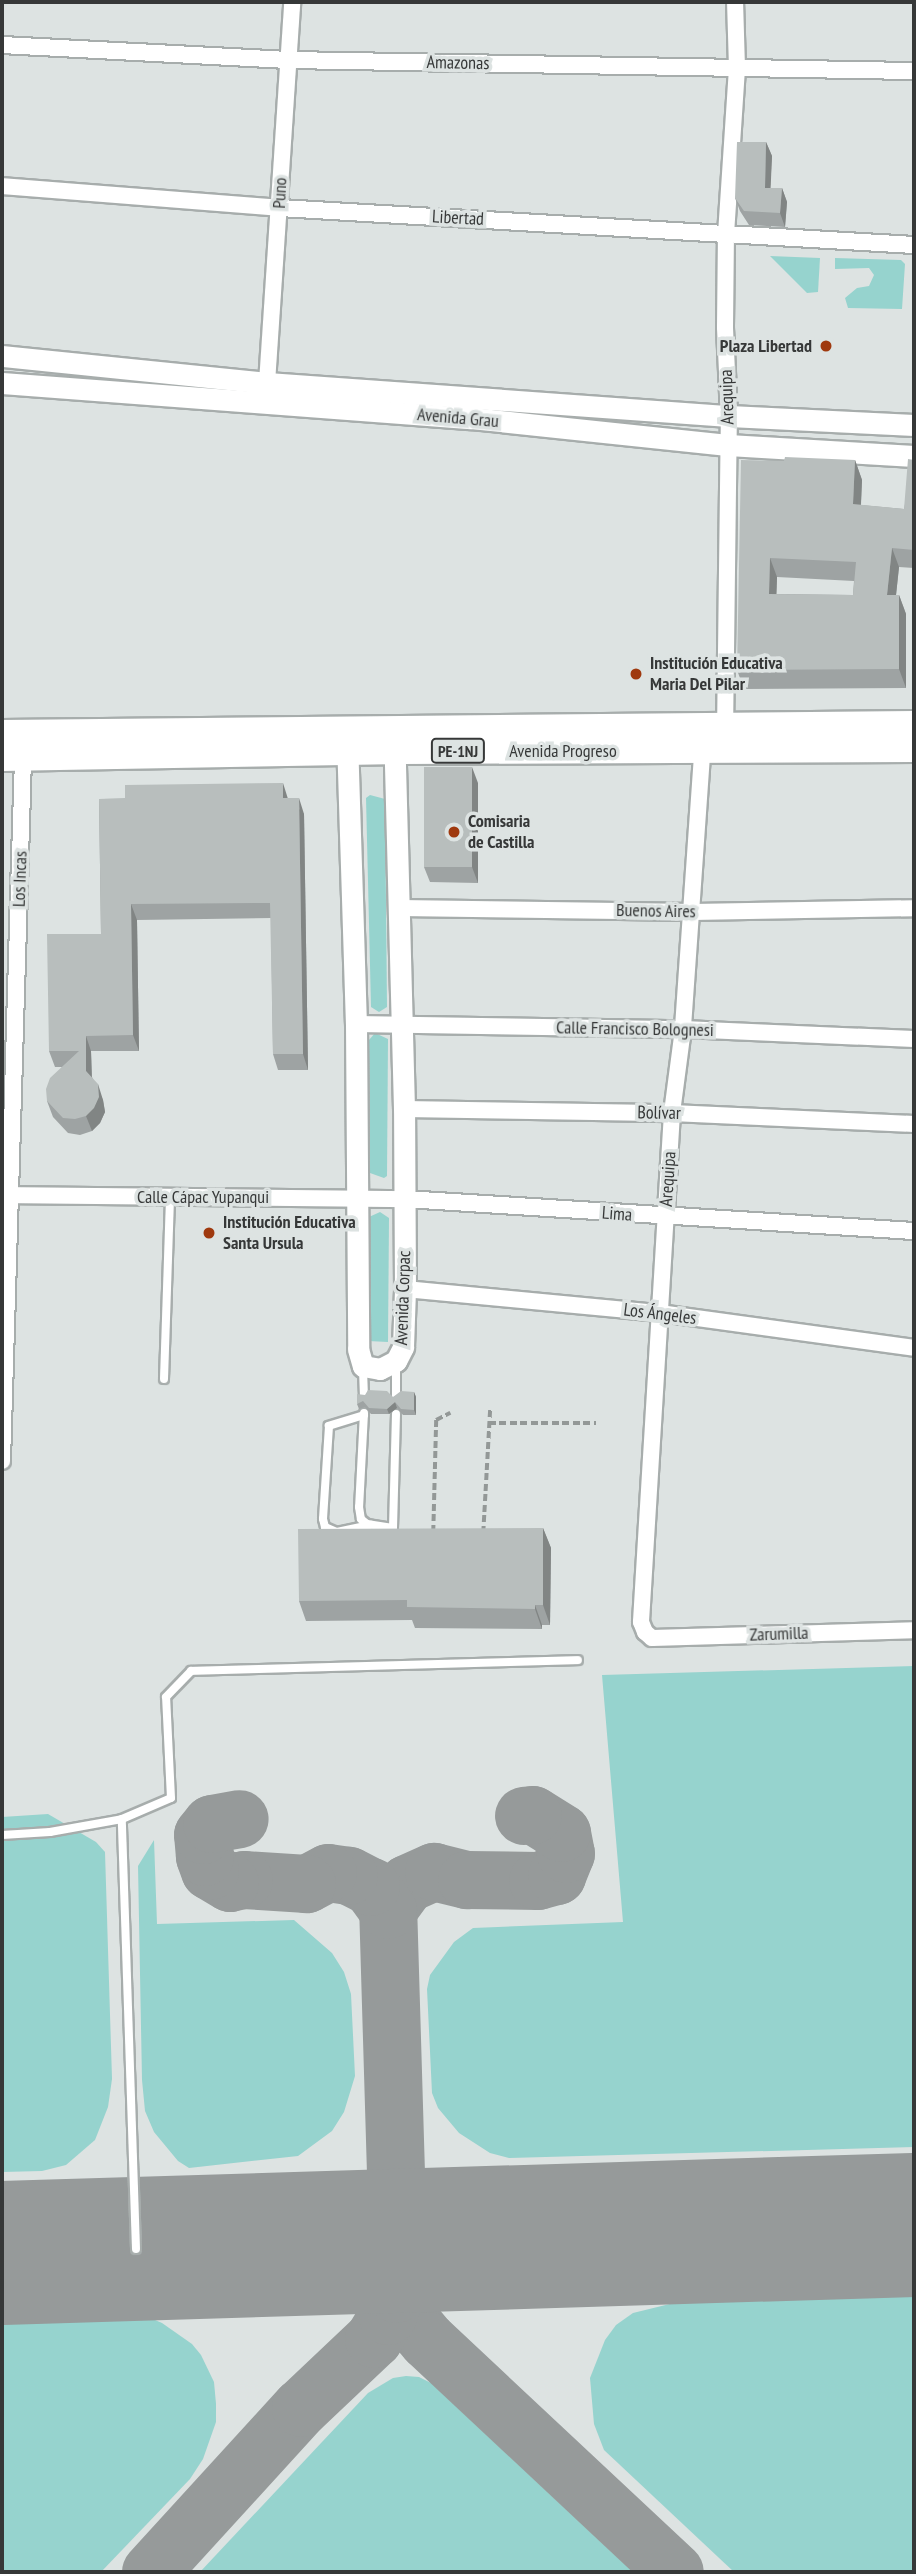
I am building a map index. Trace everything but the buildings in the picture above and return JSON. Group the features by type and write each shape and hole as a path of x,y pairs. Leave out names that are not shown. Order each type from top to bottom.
{"main road":[{"name":"Avenida Progreso","path":"714,738 914,724"},
{"name":"Avenida Progreso","path":"2,733 347,741"},
{"name":"Avenida Progreso","path":"12,758 394,740 714,738 914,749"}],"street":[{"name":"Puno","path":"267,383 292,2"},
{"name":"Arequipa","path":"645,1632 641,1622 672,1114 714,738 729,416 725,327 726,234 737,68 735,2"},
{"name":"Amazonas","path":"2,45 288,60 914,71"},
{"name":"Libertad","path":"2,186 279,208 914,245"},
{"name":"Avenida Grau","path":"2,356 267,383 729,416 914,425"},
{"name":"Avenida Grau","path":"2,383 471,418 728,445 914,456"},
{"name":"Avenida Corpac","path":"363,1366 380,1369 396,1361 403,1347 404,1109 394,740"},
{"path":"347,741 356,1024 358,1349 363,1366"},
{"name":"Los Incas","path":"2,1461 12,758"},
{"name":"Buenos Aires","path":"399,908 693,912 914,908"},
{"name":"Calle Francisco Bolognesi","path":"356,1024 683,1029 914,1039"},
{"name":"Bolívar","path":"404,1109 672,1114 914,1124"},
{"name":"Calle Cápac Yupanqui","path":"6,1195 405,1199"},
{"name":"Lima","path":"405,1199 914,1231"},
{"name":"Los Ángeles","path":"405,1289 660,1313 914,1348"},
{"name":"Zarumilla","path":"645,1632 652,1638 914,1630"}],"lane":[{"path":"164,1379 170,1197"},
{"path":"396,1361 396,1396"},
{"path":"363,1366 364,1395"},
{"path":"371,1525 361,1519 359,1507 364,1414 329,1426 323,1519 326,1527 337,1532 371,1525 393,1528 396,1415"},
{"path":"2,1835 50,1832 122,1819 172,1798 166,1697 191,1671 578,1660"},
{"path":"122,1819 136,2249"}],"path":[{"path":"483,1538 489,1409"},
{"path":"433,1538 436,1420 450,1413"},
{"path":"489,1423 596,1423"}],"shaded area":[{"path":"770,256 820,258 818,292 807,293"},
{"path":"835,258 901,260 905,264 902,309 848,308 845,298 857,288 869,286 874,275 869,268 835,269"},
{"path":"370,795 385,799 387,1007 379,1012 371,1007 366,798"},
{"path":"375,1033 388,1039 387,1176 384,1178 370,1173 369,1040"},
{"path":"380,1212 389,1218 388,1342 368,1341 369,1217"},
{"path":"914,1666 914,2147 509,2158 490,2153 459,2133 438,2108 432,2093 427,1989 430,1975 454,1942 473,1928 623,1922 602,1675"},
{"path":"48,1814 96,1842 105,1852 112,2079 108,2107 95,2140 66,2165 42,2171 2,2172 2,1817"},
{"path":"154,1840 157,1924 294,1920 332,1953 344,1972 351,1994 355,2076 344,2112 332,2131 298,2156 189,2168 178,2161 154,2132 145,2111 142,2080 138,1866"},
{"path":"914,2293 914,2572 734,2572 604,2450 594,2424 590,2378 605,2340 616,2325 633,2313 686,2300"},
{"path":"148,2317 162,2323 192,2344 201,2355 214,2382 216,2404 216,2422 203,2459 190,2479 101,2572 2,2572 2,2320"},
{"path":"419,2377 431,2383 633,2572 200,2572 368,2393 393,2378"}],"taxiway":[{"path":"388,1910 407,1884 434,1872 467,1880 538,1881 557,1876 566,1854 562,1833 533,1815 524,1816"},
{"path":"151,2572 301,2408 374,2339 388,2316 396,2294 398,2241 388,1910 371,1887 349,1876 328,1873 307,1884 244,1880 230,1883 210,1871 205,1857 203,1835 212,1824 240,1819"},
{"path":"396,2294 411,2321 428,2341 675,2572"}],"runway":[{"path":"2,2253 914,2225"}],"place":[{"name":"Plaza Libertad","path":"826,346"},
{"name":"Institución Educativa Maria Del Pilar","path":"636,674"},
{"name":"Comisaria de Castilla","path":"454,832"},
{"name":"Institución Educativa Santa Ursula","path":"209,1233"}]}
